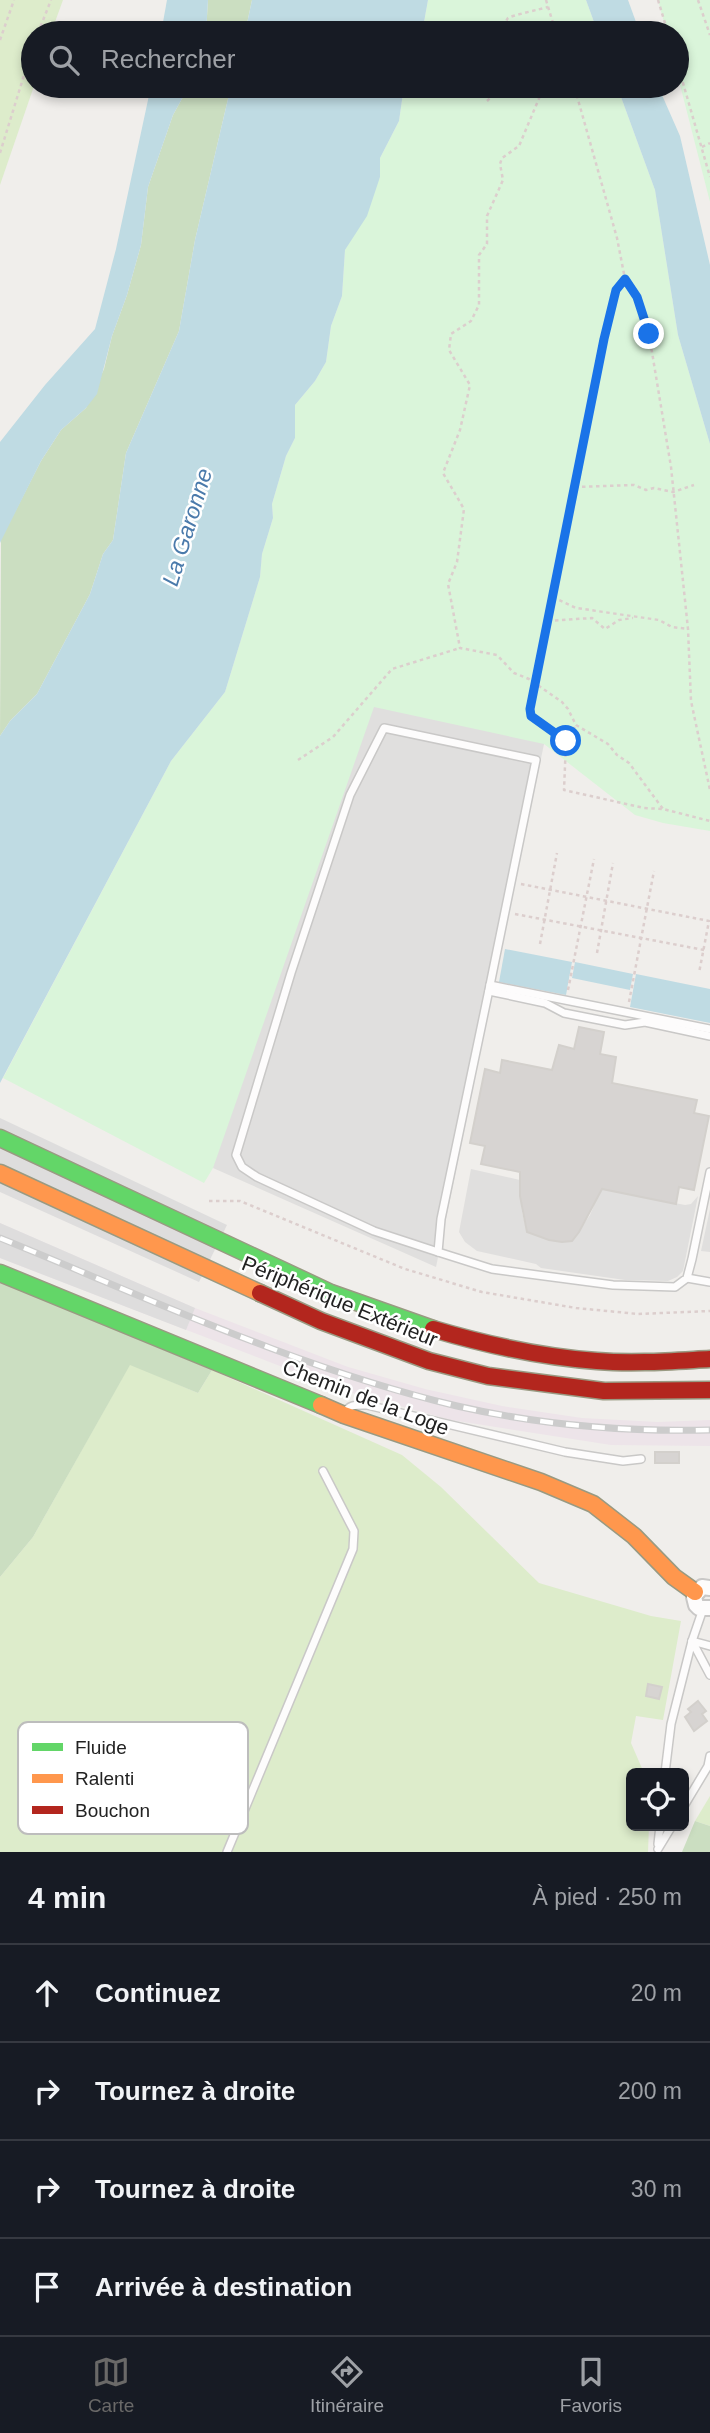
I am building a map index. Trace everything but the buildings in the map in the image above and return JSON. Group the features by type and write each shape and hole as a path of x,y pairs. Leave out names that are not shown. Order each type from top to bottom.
{"main road":[{"path":"0,1138 331,1293 440,1332 494,1346 597,1361 710,1359"},
{"name":"Périphérique Extérieur","path":"0,1173 321,1321 429,1361 477,1373 604,1391 710,1390"},
{"name":"Chemin de la Loge","path":"0,1273 344,1415 541,1482 593,1504 611,1516 674,1577 703,1590"}],"street":[{"name":"Chemin de la Loge","path":"703,1590 696,1605 706,1608"}],"lane":[{"path":"438,1252 441,1219 536,760 384,729 350,795 291,972 236,1155 242,1167 257,1177 374,1231 438,1252 492,1269 613,1285 675,1287 687,1278 710,1172"},
{"path":"490,988 566,1000 710,1029"},
{"path":"490,988 545,1003 564,1013 625,1026 646,1022 710,1036"},
{"path":"687,1278 710,1282"},
{"path":"344,1415 347,1408 353,1405 367,1405 565,1452 623,1461 641,1459"},
{"path":"248,1802 353,1549 354,1531 323,1471"},
{"path":"666,1768 671,1724 692,1641 706,1608"},
{"path":"692,1641 710,1646"},
{"path":"692,1641 710,1675"},
{"path":"689,1798 708,1766 710,1756"},
{"path":"657,1850 659,1831"},
{"path":"657,1850 668,1831"},
{"path":"227,1852 234,1834"}],"path":[{"path":"0,40 13,0"},
{"path":"43,21 51,0"},
{"path":"545,0 552,21"},
{"path":"658,0 664,21"},
{"path":"698,0 710,35"},
{"path":"506,21 513,14 524,15 548,7"},
{"path":"0,153 21,85"},
{"path":"486,101 490,98"},
{"path":"460,648 448,584 457,562 464,509 443,473 460,430 470,385 449,349 451,334 471,321 479,305 479,255 487,244 487,216 503,180 500,164 502,158 519,146 539,98"},
{"path":"578,98 617,238 625,279 637,297 649,334 660,392 673,492 688,629 691,701 710,790"},
{"path":"688,98 710,177"},
{"path":"702,147 710,143"},
{"path":"566,741 531,716 530,709 604,339 616,290 625,279"},
{"path":"575,487 634,485 646,490 654,488 673,492 694,485"},
{"path":"553,597 576,608 637,617 688,629"},
{"path":"548,621 592,618 605,628 619,620 637,617"},
{"path":"298,760 333,737 392,669 460,648 497,655 514,673 536,683 568,709 576,725 608,744 617,755 629,763 663,809"},
{"path":"576,725 566,741 564,790 710,821"},
{"path":"540,944 557,853"},
{"path":"566,1000 594,859"},
{"path":"597,953 613,863"},
{"path":"628,1012 654,872"},
{"path":"511,882 709,921 699,973"},
{"path":"506,908 513,914 704,950"},
{"path":"209,1201 240,1201 405,1269 482,1292 576,1308 638,1314 710,1311"}],"shaded area":[{"path":"374,707 544,744 436,1267 213,1168"},
{"path":"471,1169 520,1180 522,1212 527,1232 549,1240 572,1241 590,1215 601,1189 685,1205 691,1204 698,1196 683,1271 668,1281 625,1280 541,1268 536,1264 477,1251 465,1242 459,1232"},
{"path":"710,1209 710,1252 701,1251"},
{"path":"0,1223 195,1308 348,1367 425,1389 502,1406 582,1418 658,1422 710,1420 710,1446 611,1445 451,1420 342,1390 0,1258"}],"green space":[{"path":"0,0 63,0 55,21 21,21 21,98 30,98 0,185"},
{"path":"208,0 252,0 248,21 207,21"},
{"path":"428,0 586,0 594,21 424,21"},
{"path":"658,0 710,0 710,202 683,98 689,98 689,21 664,21"},
{"path":"182,98 228,98 195,240 179,331 126,453 113,540 103,554 90,594 37,694 10,721 0,736 1,539 41,461 61,430 86,408 104,369 141,245 148,187 173,115"},
{"path":"402,98 621,98 655,190 678,335 710,444 710,831 635,815 544,744 204,1183 3,1078 171,761 225,692 260,577 262,554 273,518 272,504 286,456 295,438 295,405 315,381 326,362 331,326 342,296 345,250 380,177 380,158 399,121"},
{"path":"0,1282 212,1370 198,1393 130,1365 33,1537 0,1577"},
{"path":"130,1364 198,1393 212,1370 402,1455 441,1487 539,1583 651,1616 681,1621 663,1720 636,1716 631,1743 642,1768 626,1768 626,1831 649,1831 648,1852 0,1852 0,1577 33,1537"},
{"path":"710,1796 710,1826 695,1821"},
{"path":"695,1821 710,1826 710,1852 682,1852"}],"water":[{"path":"167,0 208,0 207,21 163,21"},
{"path":"252,0 428,0 424,21 248,21"},
{"path":"586,0 628,0 636,21 594,21"},
{"path":"148,98 182,98 173,115 148,187 141,245 97,394 86,408 61,430 41,461 0,543 0,442 45,385 95,329 116,249"},
{"name":"La Garonne","path":"228,98 402,98 399,121 380,158 380,177 367,216 345,250 342,296 331,326 326,362 315,381 295,405 295,438 286,456 272,504 273,518 262,554 260,577 225,692 171,761 0,1083 0,736 10,721 37,694 90,594 103,554 113,540 126,453 179,331 195,240"},
{"path":"621,98 663,98 680,136 710,265 710,444 678,335 655,190"},
{"path":"505,949 572,962 566,995 499,982"},
{"path":"575,962 633,974 630,990 572,978"},
{"path":"636,974 710,989 710,1023 630,1007"}],"pier":[{"path":"0,1118 227,1225 199,1282 0,1192"},
{"path":"0,1223 195,1308 186,1330 0,1258"}],"railway":[{"path":"0,1238 283,1353 398,1391 488,1413 551,1422 646,1430 710,1430"}],"traffic: fast":[{"path":"0,1138 331,1293 433,1329"},
{"path":"0,1273 321,1405"}],"traffic: slow":[{"path":"0,1173 260,1293"},
{"path":"321,1405 541,1482 593,1504 634,1536 674,1577 695,1592"}],"traffic: jam":[{"path":"260,1293 321,1321 429,1361 488,1376 604,1391 710,1390"},
{"path":"433,1329 514,1350 555,1357 625,1362 710,1359"}],"route":[{"path":"566,741 531,716 530,709 604,339 616,290 625,279 637,297 649,334"}]}
